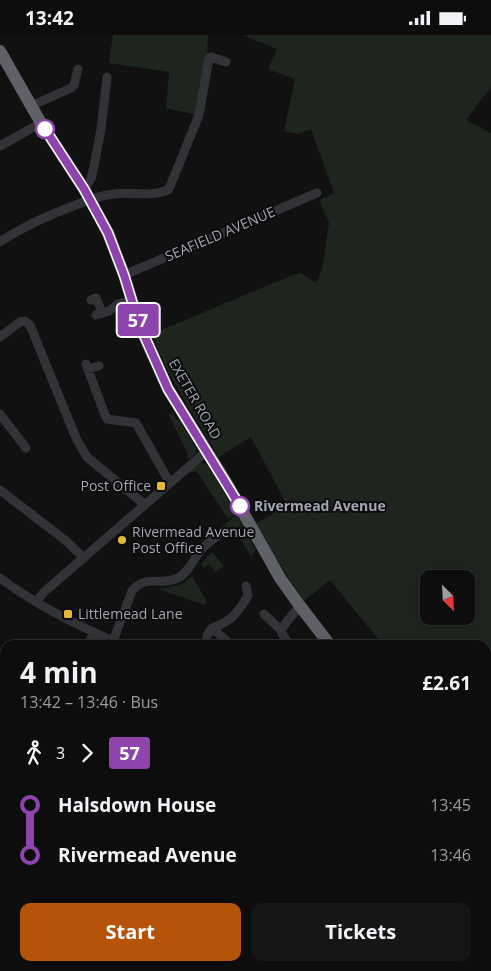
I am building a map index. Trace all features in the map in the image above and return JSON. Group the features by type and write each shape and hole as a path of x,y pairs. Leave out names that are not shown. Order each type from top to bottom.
{"highway":[{"name":"EXETER ROAD","path":"1,57 87,194 108,233 124,275 139,324 168,389 208,451 270,562 300,607 326,640"}],"street":[{"path":"0,242 44,216 87,194 159,193 170,189 199,115 209,58 226,62"},
{"path":"31,106 71,88 74,85 78,69"},
{"path":"87,194 101,129 107,77"},
{"path":"0,146 41,123"},
{"name":"SEAFIELD AVENUE","path":"124,275 317,193"},
{"path":"90,300 96,298 99,313 109,311 118,304 132,300"},
{"path":"0,337 20,322 25,321 30,325 76,437 87,457 145,505"},
{"path":"99,366 87,367 107,419 136,423 170,483"},
{"path":"0,414 20,446"},
{"path":"36,602 208,451"},
{"path":"0,490 65,540 84,558"},
{"path":"113,640 132,591 136,586 142,582 176,579 182,575 200,551 221,533"},
{"path":"0,578 36,602 111,640"},
{"path":"207,640 208,632 212,628 230,619 237,612 248,595 246,586"},
{"path":"281,630 300,607"},
{"path":"264,614 281,630 286,640"},
{"path":"212,628 226,640"},
{"path":"90,640 94,632"}],"shaded area":[{"path":"113,35 208,35 207,58 197,115 166,108 169,72 109,63"},
{"path":"243,35 491,35 491,87 466,120 491,133 491,640 379,640 330,580 304,601 256,524 287,505 251,437 219,457 174,382 152,334 295,274 301,273 316,283 322,270 329,223 319,200 334,193 311,129 297,134 284,131 295,79 268,69 277,49"},
{"path":"173,413 196,446 196,453 188,460 187,452 169,416 166,415"},
{"path":"201,463 211,468 236,513 228,519 196,471 188,473"},
{"path":"237,514 242,524 228,535 222,527"},
{"path":"242,525 256,550 251,556 235,531"},
{"path":"212,552 224,566 215,573 210,564 203,568 201,564"},
{"path":"192,576 206,600 205,605 158,589 181,585"}],"bus line":[{"name":"57","path":"45,129 84,189 108,233 124,275 139,324 168,389 208,451 240,506"}],"place":[{"name":"Post Office","path":"161,486"},
{"name":"Rivermead Avenue","path":"240,506"},
{"name":"Rivermead Avenue Post Office","path":"122,540"},
{"name":"Littlemead Lane","path":"68,614"}]}
